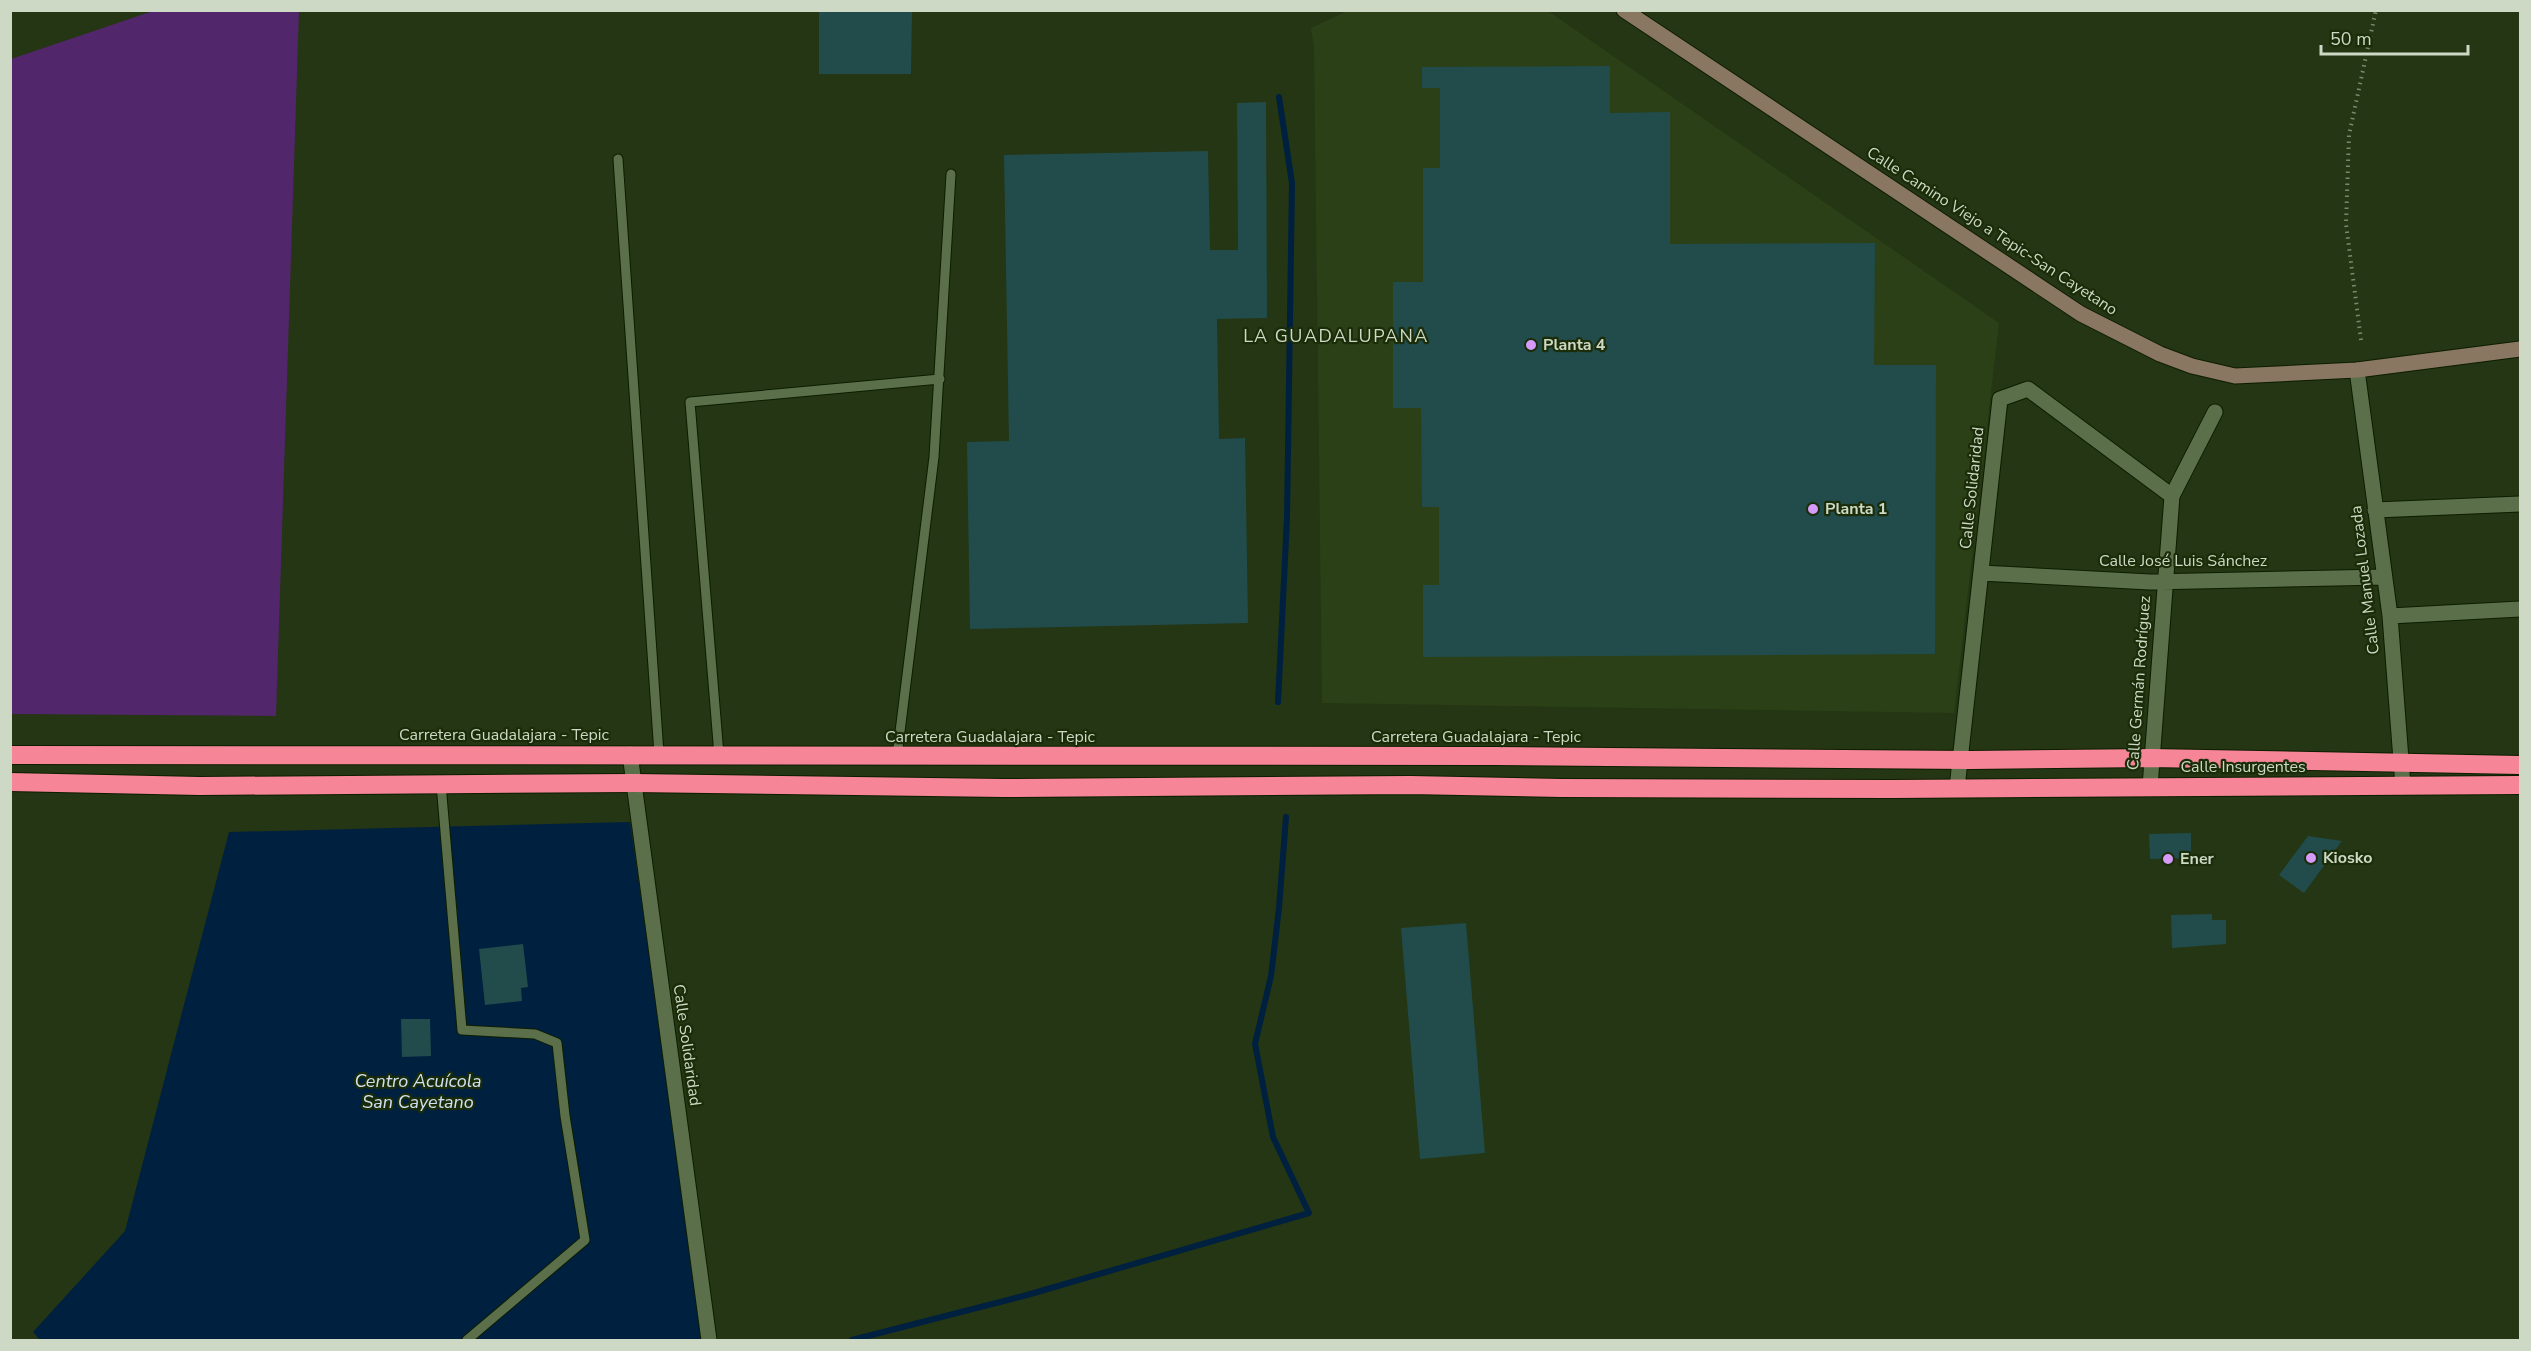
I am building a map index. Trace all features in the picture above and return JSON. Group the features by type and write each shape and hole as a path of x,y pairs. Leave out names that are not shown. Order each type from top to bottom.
{"highway":[{"name":"Carretera Guadalajara - Tepic","path":"10,754 719,754 1965,760"},
{"path":"1410,785 1413,757"},
{"name":"Calle Insurgentes","path":"1965,760 2151,758 2242,762 2520,765"},
{"path":"10,782 200,786 634,783 1003,788 1410,785 1561,788 1961,788"},
{"name":"Calle Insurgentes","path":"1961,788 2520,785"}],"street":[{"name":"Calle Camino Viejo a Tepic-San Cayetano","path":"1624,10 2081,314 2127,338 2192,366 2235,376 2357,370 2520,350"},
{"name":"Calle Manuel Lozada","path":"2357,370 2390,616 2403,786"},
{"name":"Calle Solidaridad","path":"1961,788 2000,399 2028,389 2172,496"},
{"name":"Calle Germán Rodríguez","path":"2150,787 2172,496 2215,412"},
{"path":"2375,510 2520,504"},
{"name":"Calle José Luis Sánchez","path":"1982,573 2150,582 2384,577"},
{"path":"2390,616 2520,609"},
{"name":"Calle Solidaridad","path":"630,754 709,1341"}],"lane":[{"path":"618,159 659,754"},
{"path":"897,756 934,457 951,174"},
{"path":"719,754 690,402 940,378"},
{"path":"441,784 462,1030 535,1034 557,1042 565,1116 585,1240 467,1341"}],"path":[{"path":"2361,340 2346,224 2349,135 2376,10"}],"shaded area":[{"path":"153,11 299,11 276,716 11,714 11,59"},
{"path":"1347,11 1548,11 1999,323 1954,713 1322,703 1314,48 1311,28"}],"water":[{"name":"Centro Acuícola San Cayetano","path":"630,822 705,1340 40,1340 33,1332 125,1231 229,832"}],"building":[{"path":"819,10 912,10 911,74 819,74"},
{"path":"1610,66 1610,113 1670,112 1670,244 1875,243 1874,365 1936,365 1935,654 1423,657 1423,585 1439,585 1439,507 1422,507 1421,408 1393,408 1393,282 1423,282 1423,168 1440,168 1440,88 1422,88 1422,67"},
{"path":"1266,102 1267,318 1217,319 1219,439 1245,438 1248,623 970,629 967,442 1009,441 1004,155 1208,151 1210,250 1238,250 1237,103"},
{"path":"2191,833 2191,858 2150,859 2149,834"},
{"name":"Kiosko","path":"2308,836 2342,841 2304,893 2279,875"},
{"path":"2212,914 2212,920 2226,920 2226,944 2172,948 2171,915"},
{"path":"1466,923 1485,1153 1420,1159 1401,928"},
{"path":"523,944 528,987 521,988 522,1001 485,1005 479,949"},
{"path":"401,1019 430,1019 431,1056 402,1057"}],"waterway":[{"path":"1278,702 1287,518 1292,183 1279,97"},
{"path":"852,1340 1027,1295 1309,1213 1273,1137 1255,1044 1271,976 1286,817"}],"place":[{"name":"Planta 4","path":"1531,345"},
{"name":"Planta 1","path":"1813,509"},
{"name":"Kiosko","path":"2311,858"},
{"name":"Ener","path":"2168,859"}],"district":[{"name":"LA GUADALUPANA","path":"1336,336"}]}
